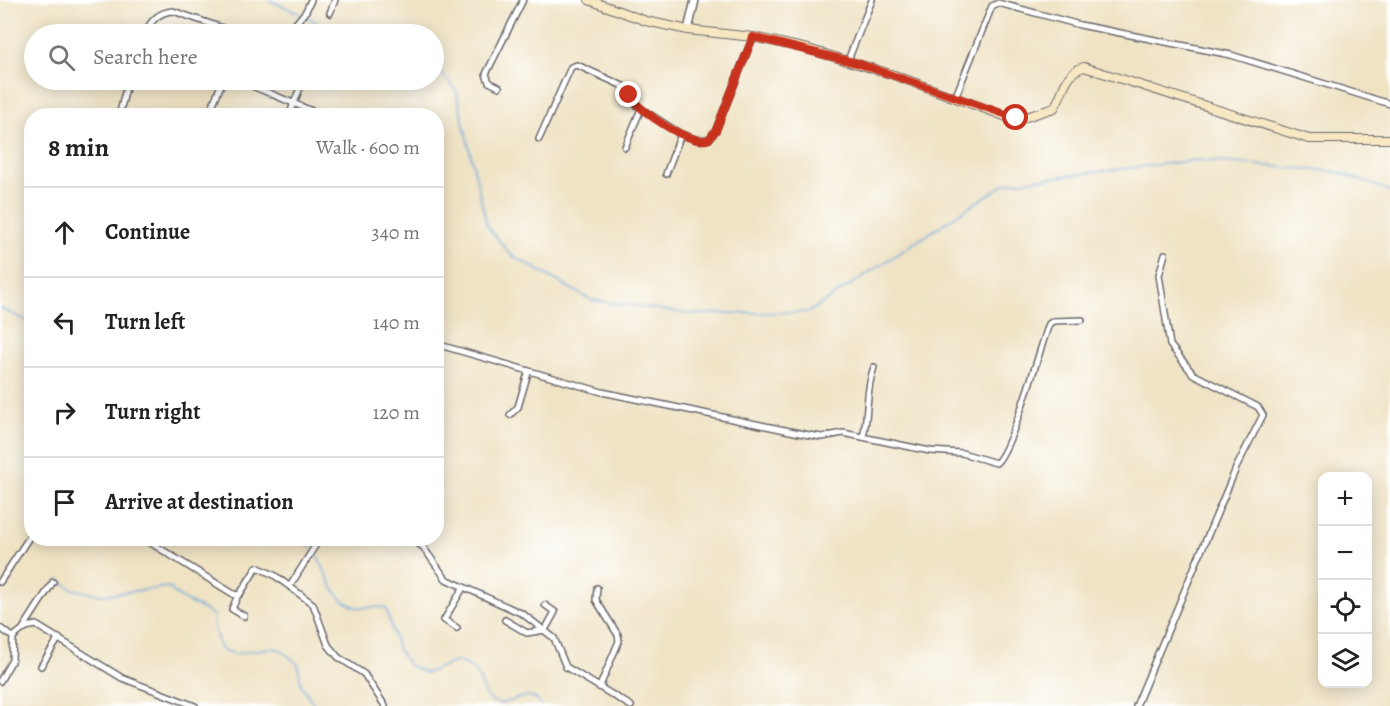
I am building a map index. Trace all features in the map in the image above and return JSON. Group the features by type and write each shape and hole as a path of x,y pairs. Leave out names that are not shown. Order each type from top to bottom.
{"main road":[{"path":"593,1 641,19 688,30 753,37 848,60 1007,117 1023,118 1054,108 1068,77 1072,72 1084,67 1310,139 1390,139"}],"street":[{"path":"295,24 306,11 311,0 316,0"},
{"path":"330,13 335,0"},
{"path":"499,87 489,82 486,74 522,0"},
{"path":"688,30 695,0"},
{"path":"848,60 872,0"},
{"path":"955,98 991,10 998,3 1080,25 1231,55 1390,104"},
{"path":"150,24 164,12 174,10 212,24"},
{"path":"538,140 544,122 574,65 623,86 641,109 681,134 705,141 712,136 753,37"},
{"path":"122,108 126,90"},
{"path":"211,108 219,90"},
{"path":"262,90 306,108"},
{"path":"292,108 299,90"},
{"path":"625,147 641,109"},
{"path":"666,174 681,134"},
{"path":"1136,706 1237,466 1263,415 1258,407 1193,374 1170,345 1159,275 1165,254"},
{"path":"444,347 528,373 602,392 809,435 822,437 843,433 930,452 962,453 996,463 1001,457 1033,382 1049,324 1053,321 1082,320"},
{"path":"863,437 868,414 866,394 874,367"},
{"path":"510,415 518,407 528,373"},
{"path":"0,582 24,545"},
{"path":"156,546 238,595"},
{"path":"290,586 315,546"},
{"path":"420,546 429,554 442,576 495,603 509,606 544,630 554,638 566,667 631,706"},
{"path":"244,616 232,609 238,595 257,567 290,586 313,604 328,645 338,657 364,674 385,706"},
{"path":"24,629 53,582"},
{"path":"457,628 444,620 463,588"},
{"path":"597,588 596,600 619,641 600,686"},
{"path":"505,620 527,633 544,630 555,612 545,605"},
{"path":"13,637 24,629 36,625 122,678 195,706"},
{"path":"0,628 13,637"},
{"path":"0,681 12,660 13,637"},
{"path":"41,666 59,638"}],"waterway":[{"path":"269,0 301,14"},
{"path":"306,16 320,24"},
{"path":"444,76 456,90 487,226 511,255 591,300 691,314 809,312 1006,183 1197,160 1338,172 1390,191"},
{"path":"0,308 24,320"},
{"path":"314,552 338,596 353,606 386,608 398,650 410,666 426,673 457,661 474,670 488,698 492,701 504,703 527,696 537,700 541,706"},
{"path":"58,579 72,589 102,595 169,587 179,597 214,616 214,627 220,649 235,654 268,648 280,649 298,664 301,685 315,706"}],"route":[{"path":"629,95 634,104 681,134 705,141 716,130 753,37 857,63 1007,117 1016,118"}]}
